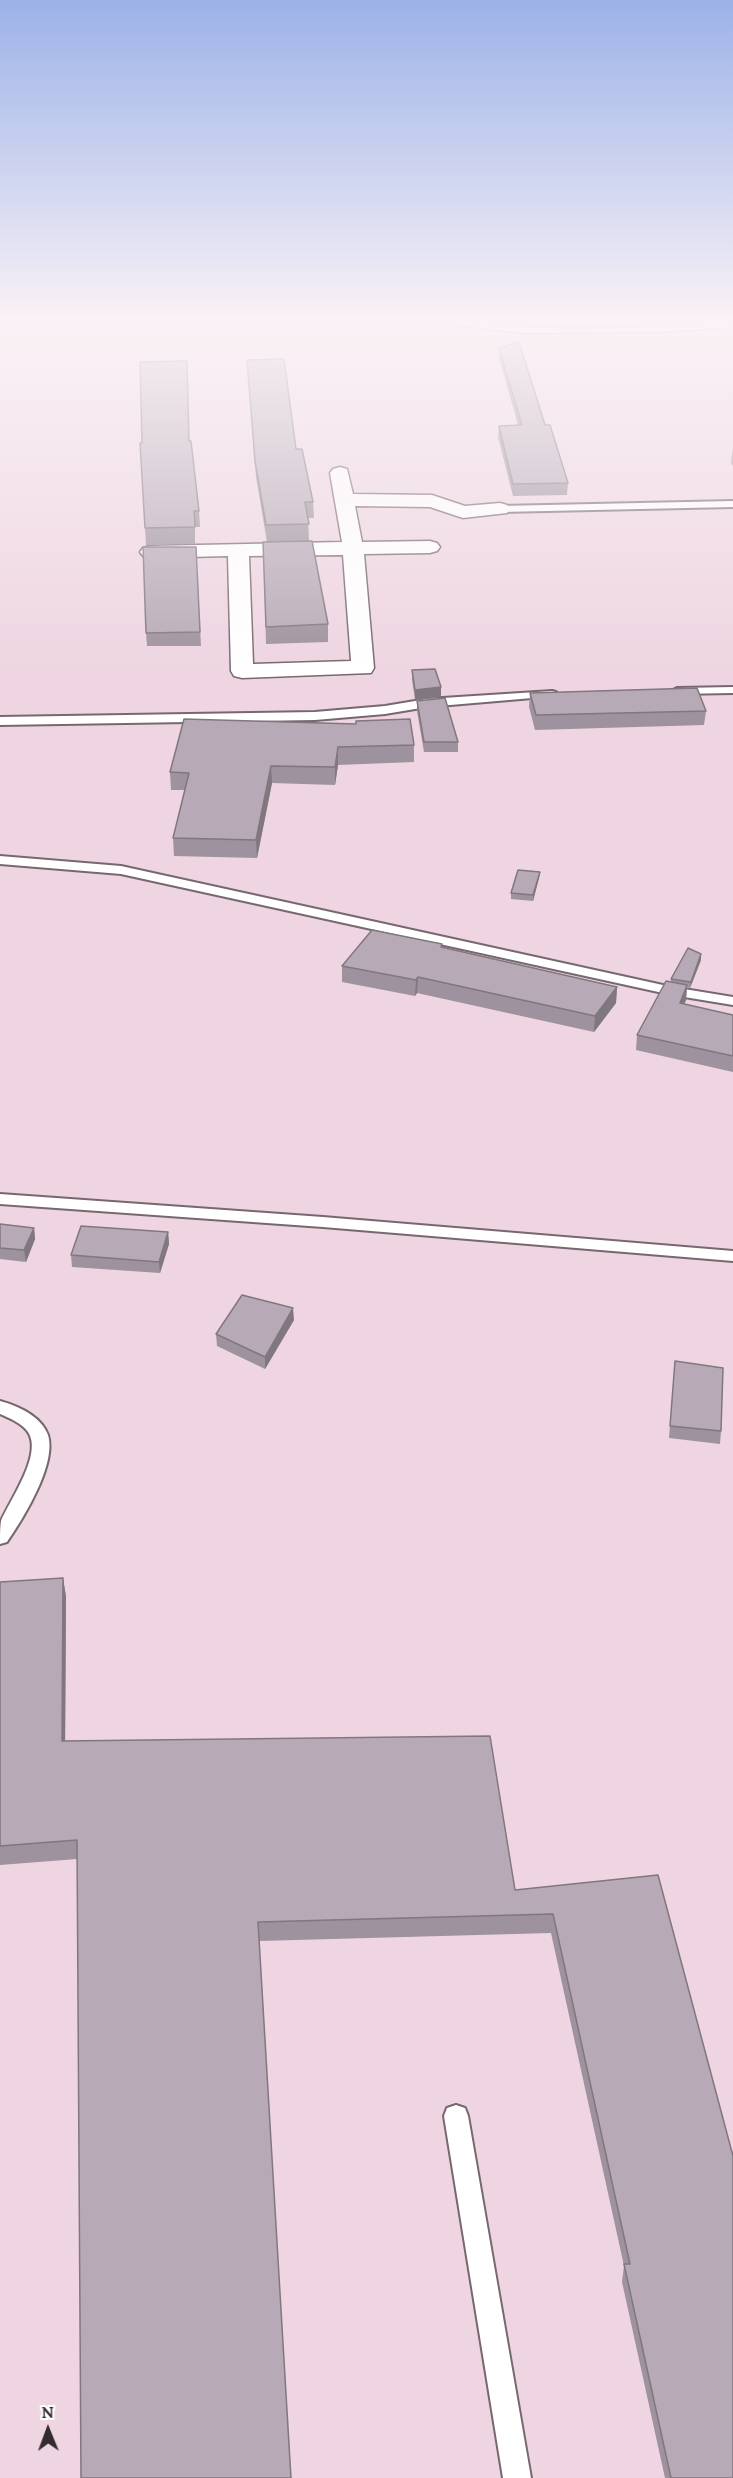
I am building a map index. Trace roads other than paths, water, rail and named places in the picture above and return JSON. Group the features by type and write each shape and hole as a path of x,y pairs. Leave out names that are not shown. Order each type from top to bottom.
{"street":[{"path":"238,550 242,671 363,668 353,548 340,473"},
{"path":"344,500 432,501 463,512 500,509"},
{"path":"147,552 430,547"}],"lane":[{"path":"500,509 733,504"},
{"path":"662,691 733,690"},
{"path":"0,721 315,716 385,710 437,702 520,695 567,694"},
{"path":"0,860 121,870 650,986 733,1001"},
{"path":"0,1199 335,1223 733,1257"},
{"path":"0,1407 30,1423 40,1435 40,1456 19,1507 10,1525 0,1537"},
{"path":"456,2116 517,2478"}]}
